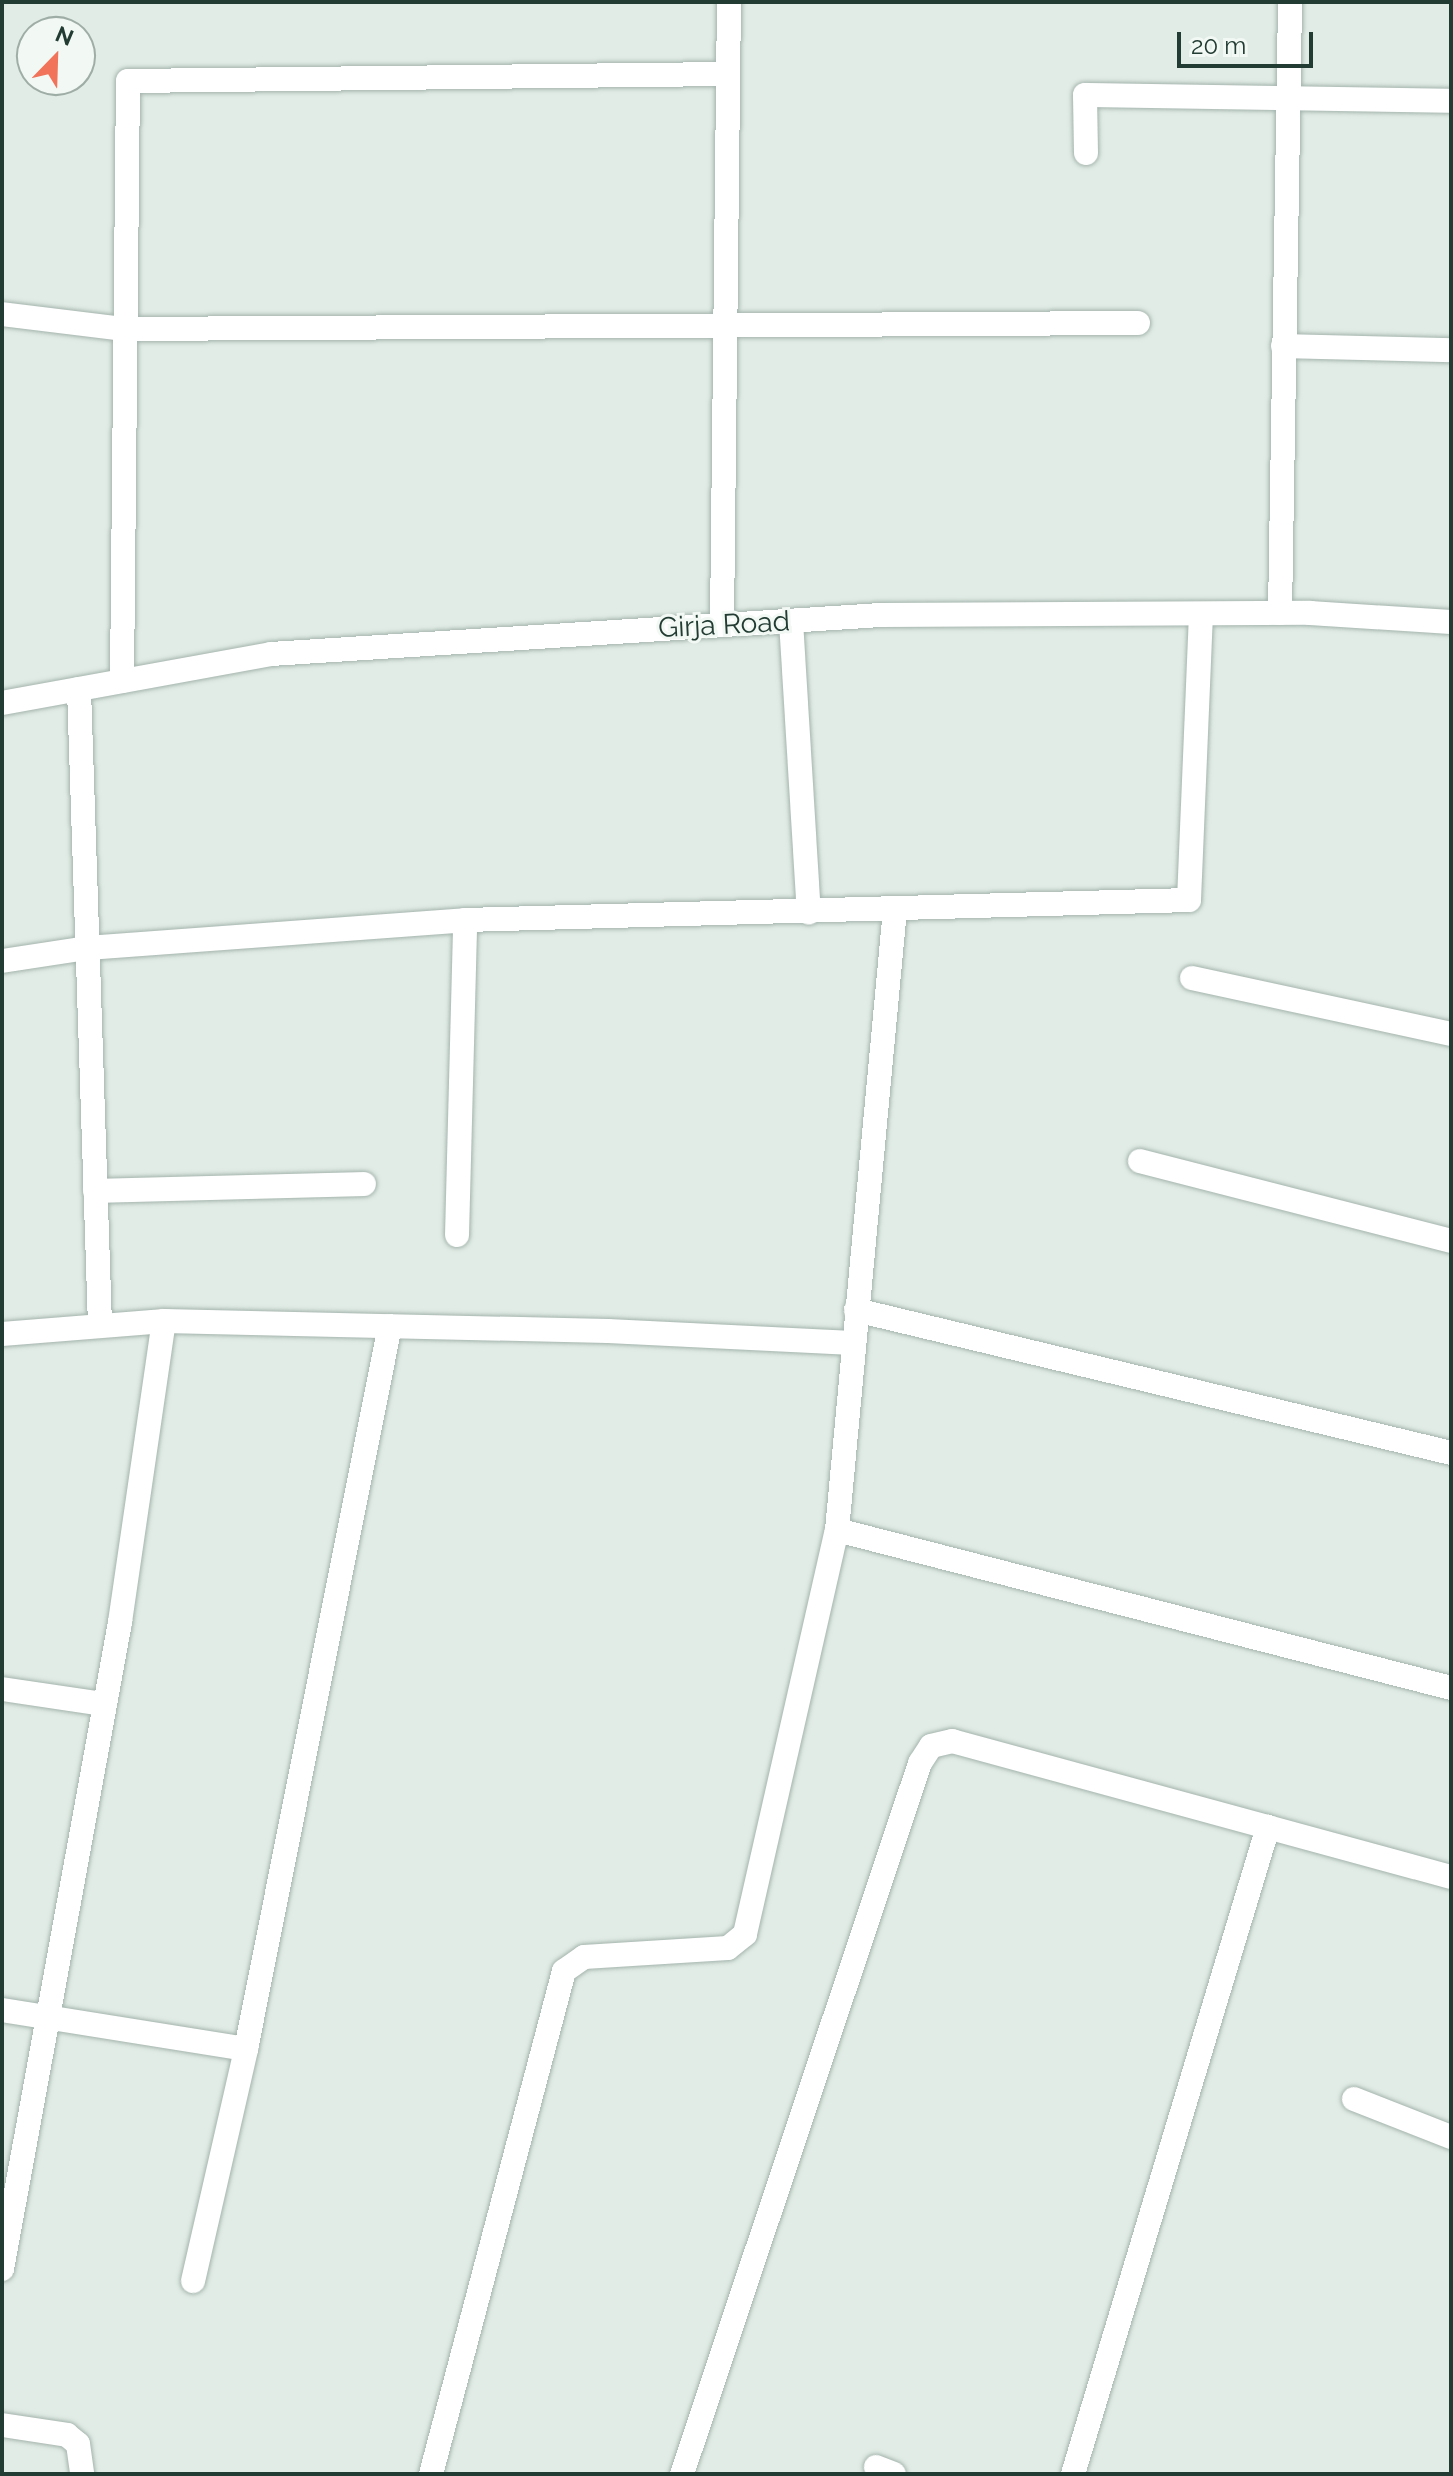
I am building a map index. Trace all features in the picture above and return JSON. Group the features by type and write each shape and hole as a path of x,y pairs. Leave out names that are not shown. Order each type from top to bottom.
{"street":[{"path":"722,624 729,2"},
{"path":"1280,613 1290,2"},
{"path":"122,681 128,81 728,74"},
{"path":"1086,153 1085,95 1451,101"},
{"path":"2,314 125,329 726,323 1138,323"},
{"path":"1283,346 1451,350"},
{"name":"Girja Road","path":"2,703 271,654 722,624 1280,613 1451,622"},
{"path":"2,961 87,948 465,920 1189,900 1201,614"},
{"path":"791,621 809,912"},
{"path":"79,689 100,1324"},
{"path":"431,2474 564,1971 584,1957 728,1948 745,1934 837,1530 895,909"},
{"path":"457,1235 465,920"},
{"path":"1192,978 1451,1034"},
{"path":"1140,1161 1451,1241"},
{"path":"95,1191 364,1184"},
{"path":"856,1310 1451,1453"},
{"path":"2,1334 164,1321 853,1343"},
{"path":"2,2269 5,2226 104,1704 164,1321"},
{"path":"193,2281 246,2049 390,1326"},
{"path":"837,1530 1451,1688"},
{"path":"2,1689 104,1704"},
{"path":"682,2474 920,1763 931,1746 952,1741 1451,1877"},
{"path":"1073,2474 1268,1827"},
{"path":"2,2010 246,2049"},
{"path":"1354,2099 1451,2137"},
{"path":"2,2425 67,2435 78,2444 82,2474"}]}
